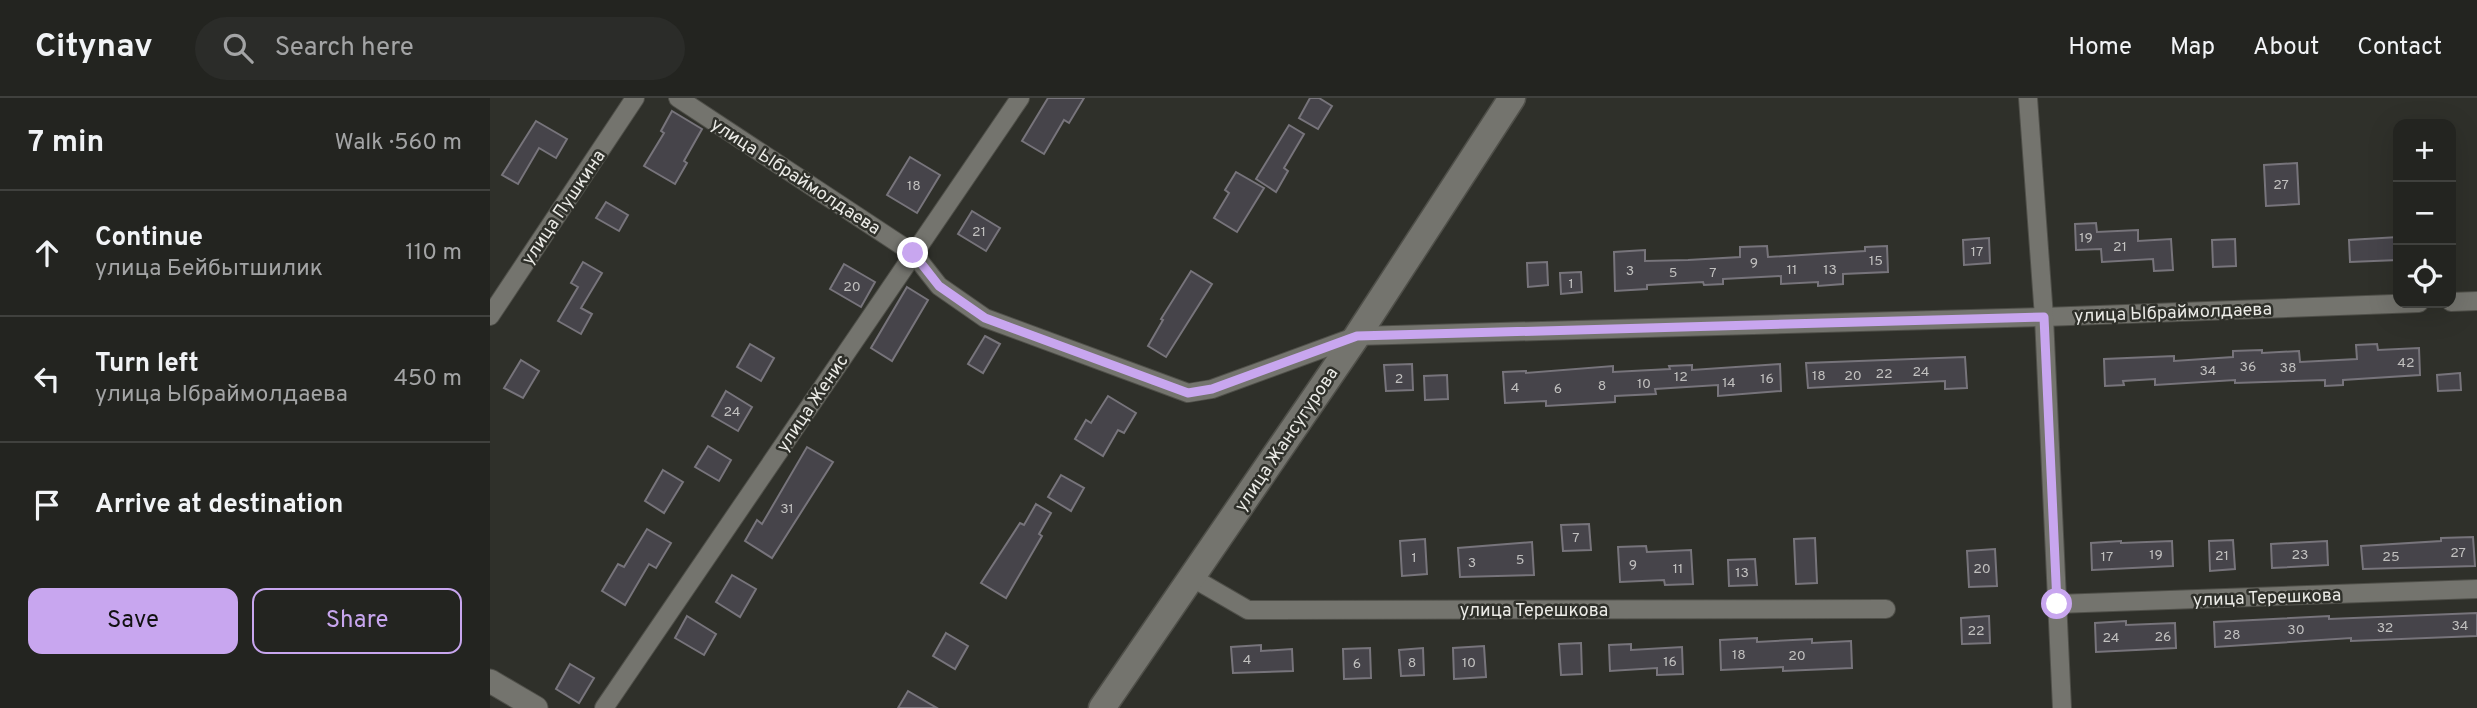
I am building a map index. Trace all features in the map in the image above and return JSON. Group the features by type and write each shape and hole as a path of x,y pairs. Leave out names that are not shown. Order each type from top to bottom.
{"main road":[{"name":"улица Жансугурова","path":"1102,708 1357,336 1512,98"}],"street":[{"name":"улица Пушкина","path":"490,316 635,98"},
{"name":"улица Ыбраймолдаева","path":"678,98 913,253 939,286 985,318 1188,393 1212,389 1357,336 2044,317 2393,304"},
{"name":"улица Женис","path":"604,708 1020,98"},
{"path":"2028,98 2044,317 2062,708"},
{"path":"2456,302 2477,300"},
{"name":"улица Терешкова","path":"1191,577 1248,610 1886,609"},
{"name":"улица Терешкова","path":"2057,604 2477,589"},
{"path":"490,681 536,708"}],"building":[{"path":"1048,98 1084,98 1069,123 1064,120 1044,154 1022,141"},
{"path":"1310,98 1319,98 1332,106 1318,129 1299,118"},
{"path":"672,111 702,129 675,184 644,166 664,133 661,131"},
{"path":"536,121 567,139 556,158 539,148 518,184 502,175"},
{"path":"1289,125 1304,134 1284,168 1288,171 1276,192 1256,179"},
{"path":"910,157 940,175 917,213 887,195"},
{"path":"2297,163 2299,204 2266,206 2264,165"},
{"path":"1236,172 1264,188 1237,232 1214,218 1229,193 1225,190"},
{"path":"606,202 628,215 619,231 596,218"},
{"path":"972,211 1000,228 986,251 958,234"},
{"path":"2096,223 2097,232 2138,230 2138,241 2171,239 2173,270 2154,271 2153,259 2102,262 2101,249 2076,250 2075,224"},
{"path":"2393,237 2393,260 2350,262 2349,240"},
{"path":"1989,238 1990,263 1964,265 1963,240"},
{"path":"2235,239 2236,266 2213,267 2212,240"},
{"path":"1767,246 1768,257 1865,251 1865,247 1887,246 1888,272 1843,274 1843,284 1818,286 1818,282 1781,284 1781,276 1723,279 1723,284 1704,285 1703,282 1647,285 1647,289 1615,291 1614,252 1645,250 1645,261 1688,260 1740,257 1740,247"},
{"path":"583,262 602,273 581,308 592,314 581,334 558,321 578,287 571,283"},
{"path":"1547,262 1548,285 1528,287 1527,263"},
{"path":"844,264 875,282 861,307 830,289"},
{"path":"1191,271 1212,284 1166,357 1148,346 1163,320 1161,319"},
{"path":"1581,272 1582,292 1561,294 1560,273"},
{"path":"907,287 928,300 892,361 871,348"},
{"path":"985,336 1000,344 983,373 968,364"},
{"path":"750,344 774,358 761,381 737,367"},
{"path":"2377,344 2378,350 2419,348 2420,375 2343,380 2343,385 2325,386 2325,380 2235,383 2235,380 2155,385 2155,379 2123,381 2124,385 2105,386 2104,359 2174,356 2174,361 2233,357 2233,351 2262,350 2262,353 2299,351 2300,362 2357,359 2356,345"},
{"path":"1965,357 1967,388 1945,389 1945,381 1808,388 1806,363"},
{"path":"521,360 539,371 523,398 504,388"},
{"path":"1412,364 1413,390 1386,391 1384,365"},
{"path":"1780,364 1781,391 1718,396 1718,385 1655,389 1656,394 1615,396 1615,402 1546,406 1546,401 1505,403 1503,372 1526,373 1613,366 1613,372 1692,365 1692,370"},
{"path":"2460,373 2461,390 2438,391 2437,375"},
{"path":"1447,375 1448,399 1425,400 1424,376"},
{"path":"726,391 752,407 738,431 712,416"},
{"path":"1108,396 1136,413 1124,433 1118,430 1103,456 1075,439 1086,420 1091,423"},
{"path":"708,446 731,460 719,481 695,467"},
{"path":"807,447 833,462 772,558 745,541 757,520 762,524"},
{"path":"663,470 683,482 664,513 645,501"},
{"path":"1061,475 1084,488 1071,511 1048,497"},
{"path":"1036,504 1051,513 1039,534 1042,536 1006,598 981,583 1020,523 1024,525"},
{"path":"1589,524 1591,550 1563,551 1561,525"},
{"path":"647,529 671,543 656,568 649,564 625,605 602,591 618,564 624,567"},
{"path":"2473,537 2475,566 2363,569 2361,546"},
{"path":"1815,538 1817,583 1796,584 1794,539"},
{"path":"1425,539 1427,574 1402,576 1400,541"},
{"path":"2233,540 2235,569 2210,571 2209,541"},
{"path":"2172,541 2173,566 2092,570 2091,543"},
{"path":"2327,541 2328,565 2272,568 2271,544"},
{"path":"1532,542 1534,575 1460,577 1458,548"},
{"path":"1646,546 1647,552 1691,550 1693,584 1665,585 1664,580 1620,582 1618,547"},
{"path":"1995,549 1997,586 1969,587 1967,551"},
{"path":"1755,559 1757,585 1729,586 1728,560"},
{"path":"732,575 756,589 740,617 716,602"},
{"path":"2477,613 2477,636 2351,641 2351,638 2215,647 2214,622"},
{"path":"687,616 716,634 704,655 675,638"},
{"path":"1989,616 1990,643 1962,644 1961,618"},
{"path":"2126,621 2126,625 2175,623 2176,648 2096,652 2095,623"},
{"path":"946,633 968,646 955,669 933,656"},
{"path":"1757,638 1757,642 1812,639 1812,643 1851,641 1852,668 1721,670 1720,640"},
{"path":"1581,643 1582,674 1561,675 1559,644"},
{"path":"1631,644 1631,650 1682,647 1683,674 1657,675 1657,668 1610,671 1609,645"},
{"path":"1261,645 1261,651 1292,649 1293,671 1233,673 1231,647"},
{"path":"1484,646 1486,677 1454,679 1453,648"},
{"path":"1370,648 1371,678 1344,679 1343,649"},
{"path":"1423,648 1424,675 1401,676 1399,650"},
{"path":"570,664 594,678 579,703 556,689"},
{"path":"908,691 937,708 898,708"}],"route":[{"path":"913,253 939,286 985,318 1188,393 1212,389 1357,336 2044,317 2057,604"}]}
